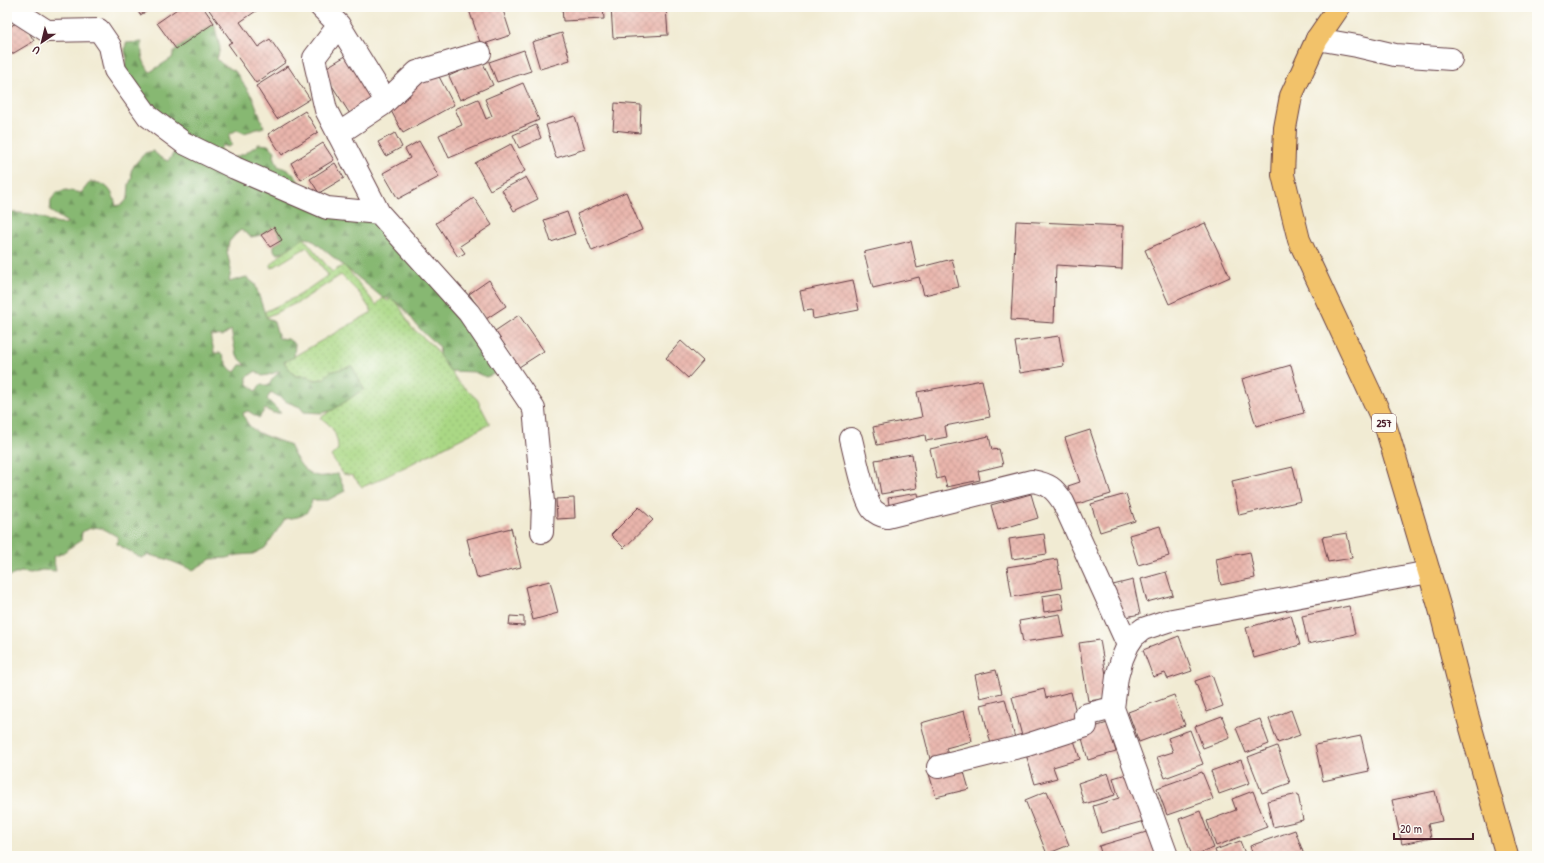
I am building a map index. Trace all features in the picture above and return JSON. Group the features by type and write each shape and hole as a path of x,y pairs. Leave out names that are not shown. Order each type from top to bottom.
{"main road":[{"name":"257","path":"1339,7 1317,39 1291,96 1285,128 1283,175 1299,240 1386,428 1440,609 1467,714 1507,856"}],"street":[{"path":"16,7 19,13 47,31 99,30 110,46 115,70 148,116 184,143 235,168 327,208 379,212"},
{"path":"321,7 339,25 386,101"},
{"path":"339,25 314,58 326,110 379,212 469,313 534,409 543,502 542,532"},
{"path":"1317,39 1395,55 1451,59"},
{"path":"338,134 382,105 417,72 480,54"},
{"path":"851,439 867,499 877,514 887,517 1032,481 1047,484 1057,492 1063,502 1128,645"},
{"path":"1167,856 1113,708 1117,678 1122,659 1134,636 1143,629 1167,621 1429,572"},
{"path":"938,767 1027,745 1086,726 1085,715 1113,708"}],"green space":[{"path":"214,23 220,48 217,59 222,64 235,71 253,98 264,127 244,133 237,130 230,134 229,138 232,145 228,147 222,145 220,150 232,158 244,154 259,144 268,145 275,151 274,156 278,166 289,171 296,177 300,185 302,197 379,213 502,371 486,377 474,372 450,371 439,355 440,347 421,331 399,304 383,298 311,239 304,238 278,254 274,251 274,245 282,240 274,227 261,235 251,237 241,230 229,242 227,251 231,270 229,282 246,277 255,284 266,317 274,322 279,338 288,339 295,344 294,357 284,362 295,376 308,376 314,380 324,379 330,372 352,366 364,389 333,410 322,413 304,412 300,407 287,402 271,392 267,399 281,413 273,413 265,409 259,418 248,411 243,413 246,421 255,431 289,445 298,462 312,474 327,476 338,474 345,491 328,500 312,500 311,506 306,513 299,517 285,519 265,548 253,554 211,559 193,570 166,559 149,555 141,558 117,544 118,537 101,528 93,528 82,532 81,540 61,554 53,557 56,571 42,570 31,573 21,572 7,578 7,212 36,215 59,224 68,223 50,211 51,200 57,192 66,190 81,193 90,182 96,182 104,185 111,191 116,206 123,204 128,198 129,184 132,178 131,171 145,153 153,151 161,158 168,161 175,151 181,146 148,116 124,68 127,59 125,51 126,43 142,42 143,57 150,72 172,58 176,49","holes":["231,330 236,355 246,365 240,365 235,372 230,369 220,353 214,353 211,340 211,335 222,336","256,371 262,376 280,371 269,385 260,385 256,391 247,383 247,377"]},
{"path":"304,238 332,272 344,265 376,305 383,298 388,301 390,297 399,305 411,327 434,347 458,382 477,399 490,424 379,480 362,487 353,476 343,474 331,456 338,449 334,431 320,418 364,389 324,379 314,380 307,376 295,376 284,362 372,312 360,294 341,275 299,302 266,317 264,312 298,296 328,275 307,247 272,268 270,266 286,250"}],"building":[{"path":"136,7 155,7 140,15"},
{"path":"180,7 203,7 214,23 176,49 157,23"},
{"path":"207,7 257,7 259,9 240,22 258,47 270,39 286,62 256,83 228,44 232,42"},
{"path":"468,7 502,7 511,35 481,45"},
{"path":"562,7 603,7 604,19 563,21"},
{"path":"611,7 666,7 668,35 613,38"},
{"path":"22,20 34,41 7,57 7,28"},
{"path":"562,33 570,60 540,69 532,42"},
{"path":"524,50 531,71 497,82 489,62"},
{"path":"349,54 377,97 350,114 322,70"},
{"path":"482,61 493,85 460,100 449,76"},
{"path":"288,66 310,99 277,119 256,86"},
{"path":"435,69 454,105 403,133 389,107 410,96 404,85"},
{"path":"523,83 539,120 449,158 439,135 462,125 455,109 478,99 486,119 492,116 485,99"},
{"path":"615,103 641,105 640,133 613,130"},
{"path":"305,111 318,132 282,155 268,134"},
{"path":"575,116 585,149 556,158 546,125"},
{"path":"536,125 541,138 519,148 513,135"},
{"path":"395,133 402,147 386,156 378,142"},
{"path":"419,141 439,177 398,199 383,173 410,158 405,149"},
{"path":"323,143 334,160 301,180 291,163"},
{"path":"511,144 525,171 490,190 475,163"},
{"path":"335,163 344,178 319,193 310,179"},
{"path":"526,177 538,199 514,211 502,190"},
{"path":"626,192 642,230 592,251 577,214"},
{"path":"474,198 492,225 460,246 465,253 458,257 436,223"},
{"path":"567,212 575,234 551,242 544,220"},
{"path":"1016,221 1123,226 1122,269 1056,265 1054,323 1011,320"},
{"path":"1205,223 1230,277 1169,304 1145,250"},
{"path":"274,227 282,240 270,247 261,235"},
{"path":"911,241 917,268 952,259 959,287 924,295 919,277 873,288 864,252"},
{"path":"489,280 506,306 486,319 469,294"},
{"path":"853,280 859,310 813,319 812,310 804,311 800,291"},
{"path":"519,315 544,351 519,367 495,331"},
{"path":"1059,336 1064,366 1020,373 1015,342"},
{"path":"681,341 703,361 688,378 666,358"},
{"path":"1291,365 1304,413 1256,426 1242,379"},
{"path":"982,380 990,417 945,426 947,437 926,441 925,435 877,445 873,427 922,417 917,392"},
{"path":"1090,430 1111,494 1074,505 1068,486 1080,482 1065,438"},
{"path":"989,436 992,450 999,449 1003,465 978,471 980,480 947,487 944,477 937,479 930,449"},
{"path":"912,454 917,488 881,494 875,460"},
{"path":"1293,467 1301,501 1239,515 1232,481"},
{"path":"918,493 920,506 890,511 888,498"},
{"path":"1031,494 1038,518 998,530 991,505"},
{"path":"1126,494 1135,521 1100,532 1091,504"},
{"path":"574,498 575,518 557,519 556,499"},
{"path":"639,507 653,520 624,548 611,535"},
{"path":"1160,526 1169,556 1138,565 1129,535"},
{"path":"511,528 521,567 477,578 467,539"},
{"path":"1347,533 1352,558 1328,562 1322,537"},
{"path":"1044,534 1047,554 1012,559 1009,539"},
{"path":"1250,552 1255,578 1221,585 1216,559"},
{"path":"1057,559 1062,588 1012,597 1007,567"},
{"path":"1166,572 1173,595 1147,602 1141,579"},
{"path":"1133,580 1140,614 1121,618 1113,585"},
{"path":"550,581 558,613 533,620 525,587"},
{"path":"1061,593 1064,609 1044,612 1042,596"},
{"path":"1349,606 1355,634 1308,644 1302,616"},
{"path":"1060,614 1064,636 1023,642 1019,621"},
{"path":"1291,615 1300,645 1254,658 1246,628"},
{"path":"510,616 524,617 524,626 509,625"},
{"path":"1179,636 1192,671 1168,679 1165,673 1153,677 1143,650"},
{"path":"1100,640 1110,698 1088,701 1079,643"},
{"path":"996,670 1002,693 980,698 975,675"},
{"path":"1212,675 1223,706 1207,712 1195,681"},
{"path":"1044,689 1046,698 1071,692 1079,725 1023,740 1012,697"},
{"path":"1174,695 1185,725 1139,742 1128,712"},
{"path":"1005,699 1016,742 992,748 981,705"},
{"path":"1291,710 1300,735 1278,743 1269,719"},
{"path":"964,711 972,741 946,748 948,755 930,759 921,723"},
{"path":"1222,716 1230,738 1203,748 1195,726"},
{"path":"1260,719 1269,744 1246,753 1236,728"},
{"path":"1108,723 1116,752 1088,760 1080,731"},
{"path":"1190,730 1203,764 1165,778 1157,757 1173,752 1168,738"},
{"path":"1361,736 1369,771 1323,781 1315,745"},
{"path":"1073,737 1080,759 1053,767 1057,778 1035,784 1025,751"},
{"path":"1277,746 1290,783 1262,793 1248,757"},
{"path":"1241,760 1250,783 1219,794 1211,771"},
{"path":"962,765 969,789 936,797 929,774"},
{"path":"1202,772 1213,799 1167,815 1157,788"},
{"path":"1108,773 1115,795 1084,804 1078,783"},
{"path":"1130,773 1144,821 1101,833 1093,806 1119,798 1113,778"},
{"path":"1047,791 1069,845 1047,854 1025,800"},
{"path":"1253,791 1267,827 1216,846 1207,821 1236,810 1232,799"},
{"path":"1435,791 1442,821 1428,824 1431,838 1402,844 1392,800"},
{"path":"1298,794 1303,820 1273,827 1267,801"},
{"path":"1200,811 1214,848 1192,856 1179,819"},
{"path":"1295,830 1304,855 1253,856 1250,846"},
{"path":"1150,831 1158,856 1102,856 1099,846"},
{"path":"1240,841 1246,856 1217,856 1215,850"}]}
